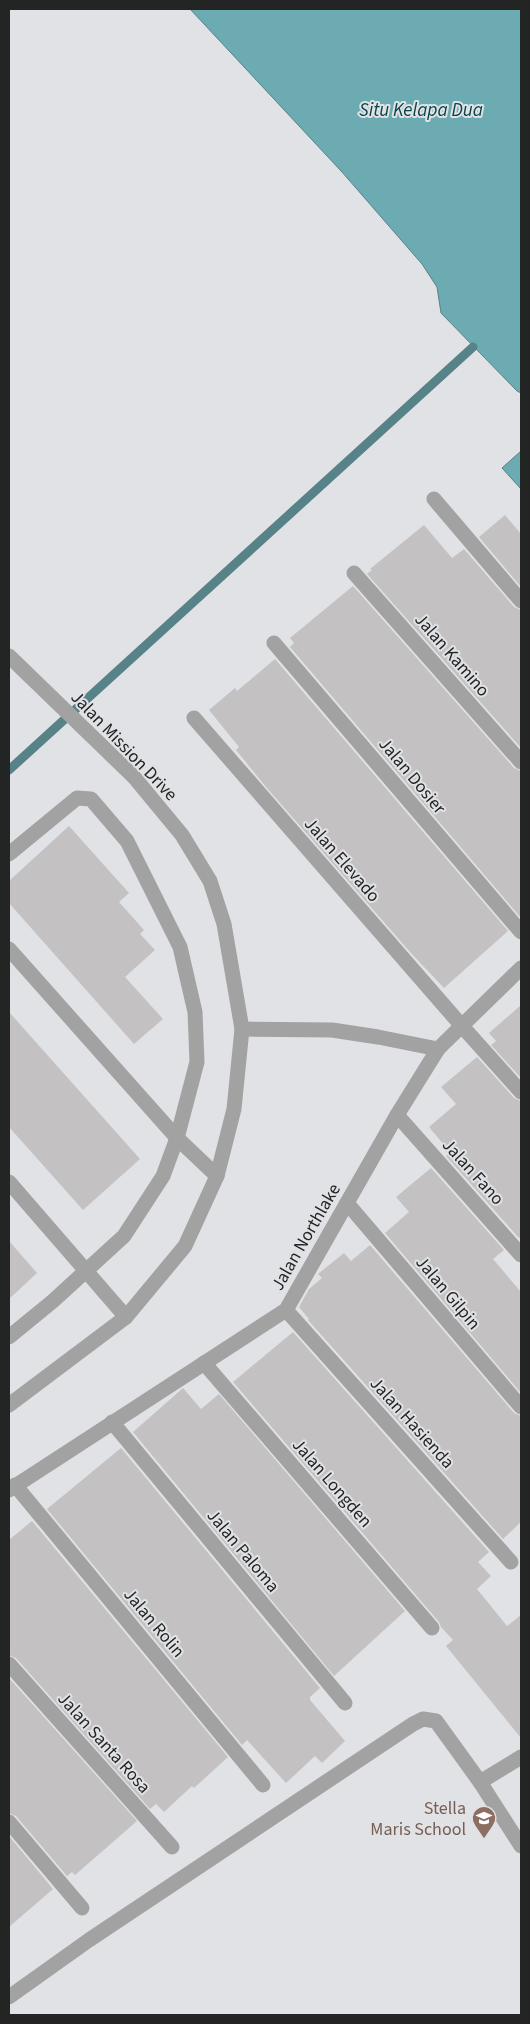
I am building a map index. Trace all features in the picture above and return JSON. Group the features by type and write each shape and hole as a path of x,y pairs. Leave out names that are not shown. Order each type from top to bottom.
{"street":[{"path":"434,499 521,601"},
{"name":"Jalan Kamino","path":"354,573 521,762"},
{"name":"Jalan Dosier","path":"274,643 521,932"},
{"name":"Jalan Mission Drive","path":"9,656 134,778 182,836 210,881 224,924 242,1030 234,1109 217,1176 185,1246 126,1317 9,1405"},
{"name":"Jalan Elevado","path":"194,718 521,1092"},
{"path":"9,854 77,798 91,799 127,841 180,947 195,1012 197,1062 177,1138 163,1176 124,1236 53,1301 9,1337"},
{"path":"9,949 177,1138 217,1176"},
{"name":"Jalan Northlake","path":"12,1488 286,1310 397,1115 438,1048 521,968"},
{"path":"242,1030 332,1030 438,1048"},
{"name":"Jalan Fano","path":"397,1115 521,1255"},
{"path":"9,1182 126,1317"},
{"name":"Jalan Gilpin","path":"347,1203 521,1408"},
{"name":"Jalan Hasienda","path":"286,1310 511,1562"},
{"name":"Jalan Longden","path":"204,1363 432,1628"},
{"name":"Jalan Paloma","path":"112,1422 346,1703"},
{"name":"Jalan Rolin","path":"12,1488 263,1785"},
{"name":"Jalan Santa Rosa","path":"9,1664 172,1847"},
{"path":"9,1997 97,1935 413,1724 424,1719 436,1721 480,1782 521,1846"},
{"path":"480,1782 521,1758"},
{"path":"9,1822 82,1908"}],"water":[{"name":"Situ Kelapa Dua","path":"190,9 521,9 521,393 441,313 437,287 422,264 342,172"},
{"path":"521,451 521,489 502,468"}],"building":[{"path":"505,515 521,534 521,587 479,537"},
{"path":"424,525 452,558 464,549 514,607 521,610 521,748 367,574 372,570 370,569"},
{"path":"353,586 514,768 521,771 521,918 290,647 294,643 290,638"},
{"path":"275,659 508,931 444,988 410,952 266,787 236,750 239,747 209,710 235,688 237,691"},
{"path":"69,826 129,893 119,902 144,930 140,934 155,950 125,977 163,1019 134,1044 9,903 9,881"},
{"path":"521,1005 521,1078 491,1045 496,1041 489,1033"},
{"path":"9,1012 140,1159 83,1210 9,1127"},
{"path":"477,1057 514,1098 521,1101 521,1236 519,1238 446,1156 448,1154 443,1147 444,1145 429,1127 456,1104 441,1087"},
{"path":"431,1168 504,1250 493,1259 521,1292 521,1393 385,1233 409,1212 396,1197"},
{"path":"9,1241 37,1273 9,1299"},
{"path":"370,1245 514,1413 521,1416 521,1522 503,1539 308,1320 299,1307 309,1289 322,1278 318,1274 344,1253 351,1261"},
{"path":"293,1332 489,1552 478,1562 491,1576 477,1589 507,1626 521,1615 521,1738 446,1646 453,1640 439,1622 233,1382"},
{"path":"183,1388 201,1409 219,1394 405,1611 334,1676 133,1432"},
{"path":"121,1448 320,1688 310,1697 310,1700 345,1741 322,1763 315,1756 286,1783 247,1740 242,1745 47,1509"},
{"path":"32,1521 228,1757 164,1812 156,1804 150,1809 16,1658 9,1655 9,1540"},
{"path":"9,1678 137,1821 75,1875 72,1872 67,1876 16,1816 9,1813"},
{"path":"9,1836 53,1889 9,1927"}],"waterway":[{"path":"9,770 473,347"}],"place":[{"name":"Stella Maris School","path":"484,1839"}]}
